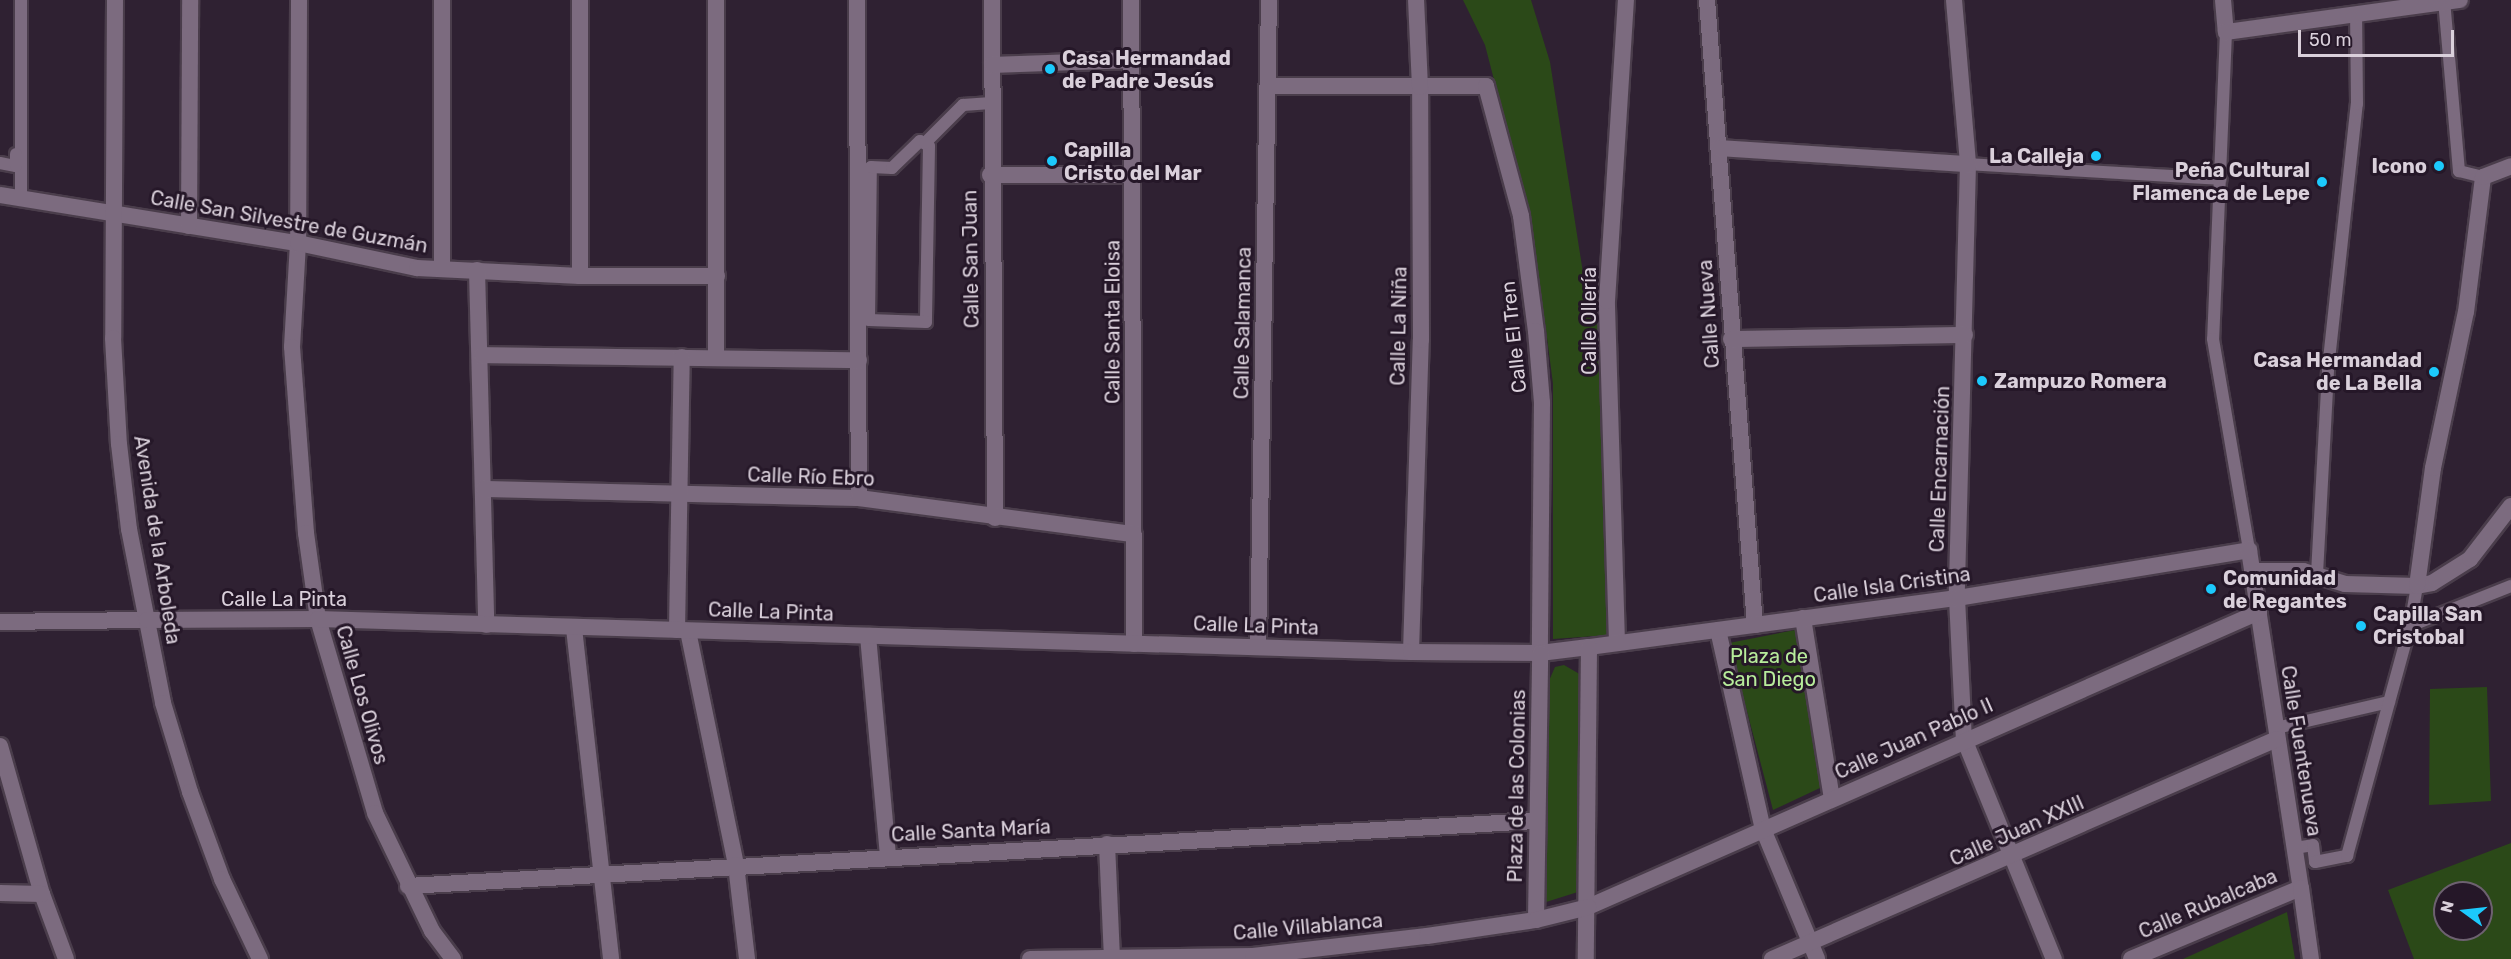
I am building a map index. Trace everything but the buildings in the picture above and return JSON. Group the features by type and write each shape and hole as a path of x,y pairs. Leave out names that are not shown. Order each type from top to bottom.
{"street":[{"path":"0,163 16,166 19,0"},
{"path":"19,0 21,199"},
{"name":"Avenida de la Arboleda","path":"115,0 112,338 119,444 129,529 163,703 190,792 222,879 260,959"},
{"path":"189,226 190,0"},
{"name":"Calle Los Olivos","path":"299,0 298,243 292,347 296,418 318,620 375,813 408,886 432,931 453,959"},
{"path":"442,0 442,268"},
{"path":"580,0 580,276"},
{"path":"716,0 716,357"},
{"path":"857,0 860,498"},
{"name":"Calle San Juan","path":"992,0 990,175 995,518"},
{"name":"Calle Santa Eloisa","path":"1131,0 1134,644"},
{"name":"Calle Salamanca","path":"1258,647 1269,0"},
{"name":"Calle La Niña","path":"1411,652 1420,340 1420,87 1416,0"},
{"name":"Calle Ollería","path":"1617,643 1607,301 1626,0"},
{"name":"Calle Nueva","path":"1707,0 1731,339 1755,625"},
{"name":"Calle Encarnación","path":"1954,0 1968,164 1957,598 1964,739 2054,959"},
{"path":"2223,0 2226,32 2213,339 2249,550"},
{"path":"2226,32 2450,1 2459,171 2484,177 2511,166"},
{"path":"2317,574 2328,369 2357,104 2356,14"},
{"path":"992,65 1132,60"},
{"name":"Calle El Tren","path":"1420,87 1486,86 1521,216 1542,403 1540,653"},
{"path":"1269,87 1420,87"},
{"path":"924,143 963,105 991,103"},
{"path":"920,141 924,143 929,146 926,322 869,320 871,167 892,168 920,141"},
{"path":"1719,148 2221,179"},
{"path":"990,175 1133,175"},
{"path":"2295,848 2313,845 2315,862 2348,856 2410,626 2433,468 2466,312 2484,177"},
{"name":"Calle San Silvestre de Guzmán","path":"0,195 298,243 417,268 580,276 717,276"},
{"path":"477,270 482,355 486,625"},
{"path":"1731,339 1965,335"},
{"path":"482,355 859,360"},
{"path":"682,357 679,493 682,631 736,865 747,959"},
{"name":"Calle Río Ebro","path":"484,489 860,498 941,506 995,518 1134,534"},
{"path":"2252,571 2317,574 2345,584 2417,586 2446,577 2470,559 2511,506"},
{"name":"Calle Isla Cristina","path":"1540,653 1957,598 2249,550"},
{"name":"Calle Fuentenueva","path":"2249,550 2312,959"},
{"path":"2410,626 2511,586"},
{"name":"Calle Juan Pablo II","path":"1588,907 1964,739 2259,612"},
{"path":"1803,618 1832,799"},
{"name":"Calle La Pinta","path":"0,622 318,620 1411,652 1540,653"},
{"path":"574,628 611,959"},
{"path":"1718,630 1763,829 1817,959"},
{"path":"868,636 888,857"},
{"path":"1586,959 1589,647"},
{"name":"Plaza de las Colonias","path":"1536,920 1540,653"},
{"path":"2277,734 2389,702"},
{"name":"Calle Juan XXIII","path":"1772,959 2012,856 2277,734"},
{"path":"0,746 42,894 66,959"},
{"name":"Calle Santa María","path":"408,886 603,872 1537,821"},
{"path":"1107,844 1112,958"},
{"name":"Calle Rubalcaba","path":"2131,959 2301,888"},
{"path":"0,893 42,894"},
{"name":"Calle Villablanca","path":"1030,959 1253,958 1536,920 1588,907"}],"green space":[{"path":"1463,0 1531,0 1550,62 1586,292 1597,294 1610,635 1553,639 1553,384 1546,330 1529,215 1485,45"},
{"name":"Plaza de San Diego","path":"1795,630 1822,787 1773,810 1729,643"},
{"path":"1564,665 1583,676 1581,891 1543,903 1548,683 1555,667"},
{"path":"2487,687 2491,801 2429,805 2430,689"},
{"path":"2511,843 2511,959 2414,959 2388,890"},
{"path":"2287,912 2295,959 2183,959"}],"place":[{"name":"Casa Hermandad de Padre Jesús","path":"1050,69"},
{"name":"La Calleja","path":"2096,156"},
{"name":"Capilla Cristo del Mar","path":"1052,161"},
{"name":"Icono","path":"2439,166"},
{"name":"Peña Cultural Flamenca de Lepe","path":"2322,182"},
{"name":"Casa Hermandad de La Bella","path":"2434,372"},
{"name":"Zampuzo Romera","path":"1982,381"},
{"name":"Comunidad de Regantes","path":"2211,589"},
{"name":"Capilla San Cristobal","path":"2361,626"}]}
